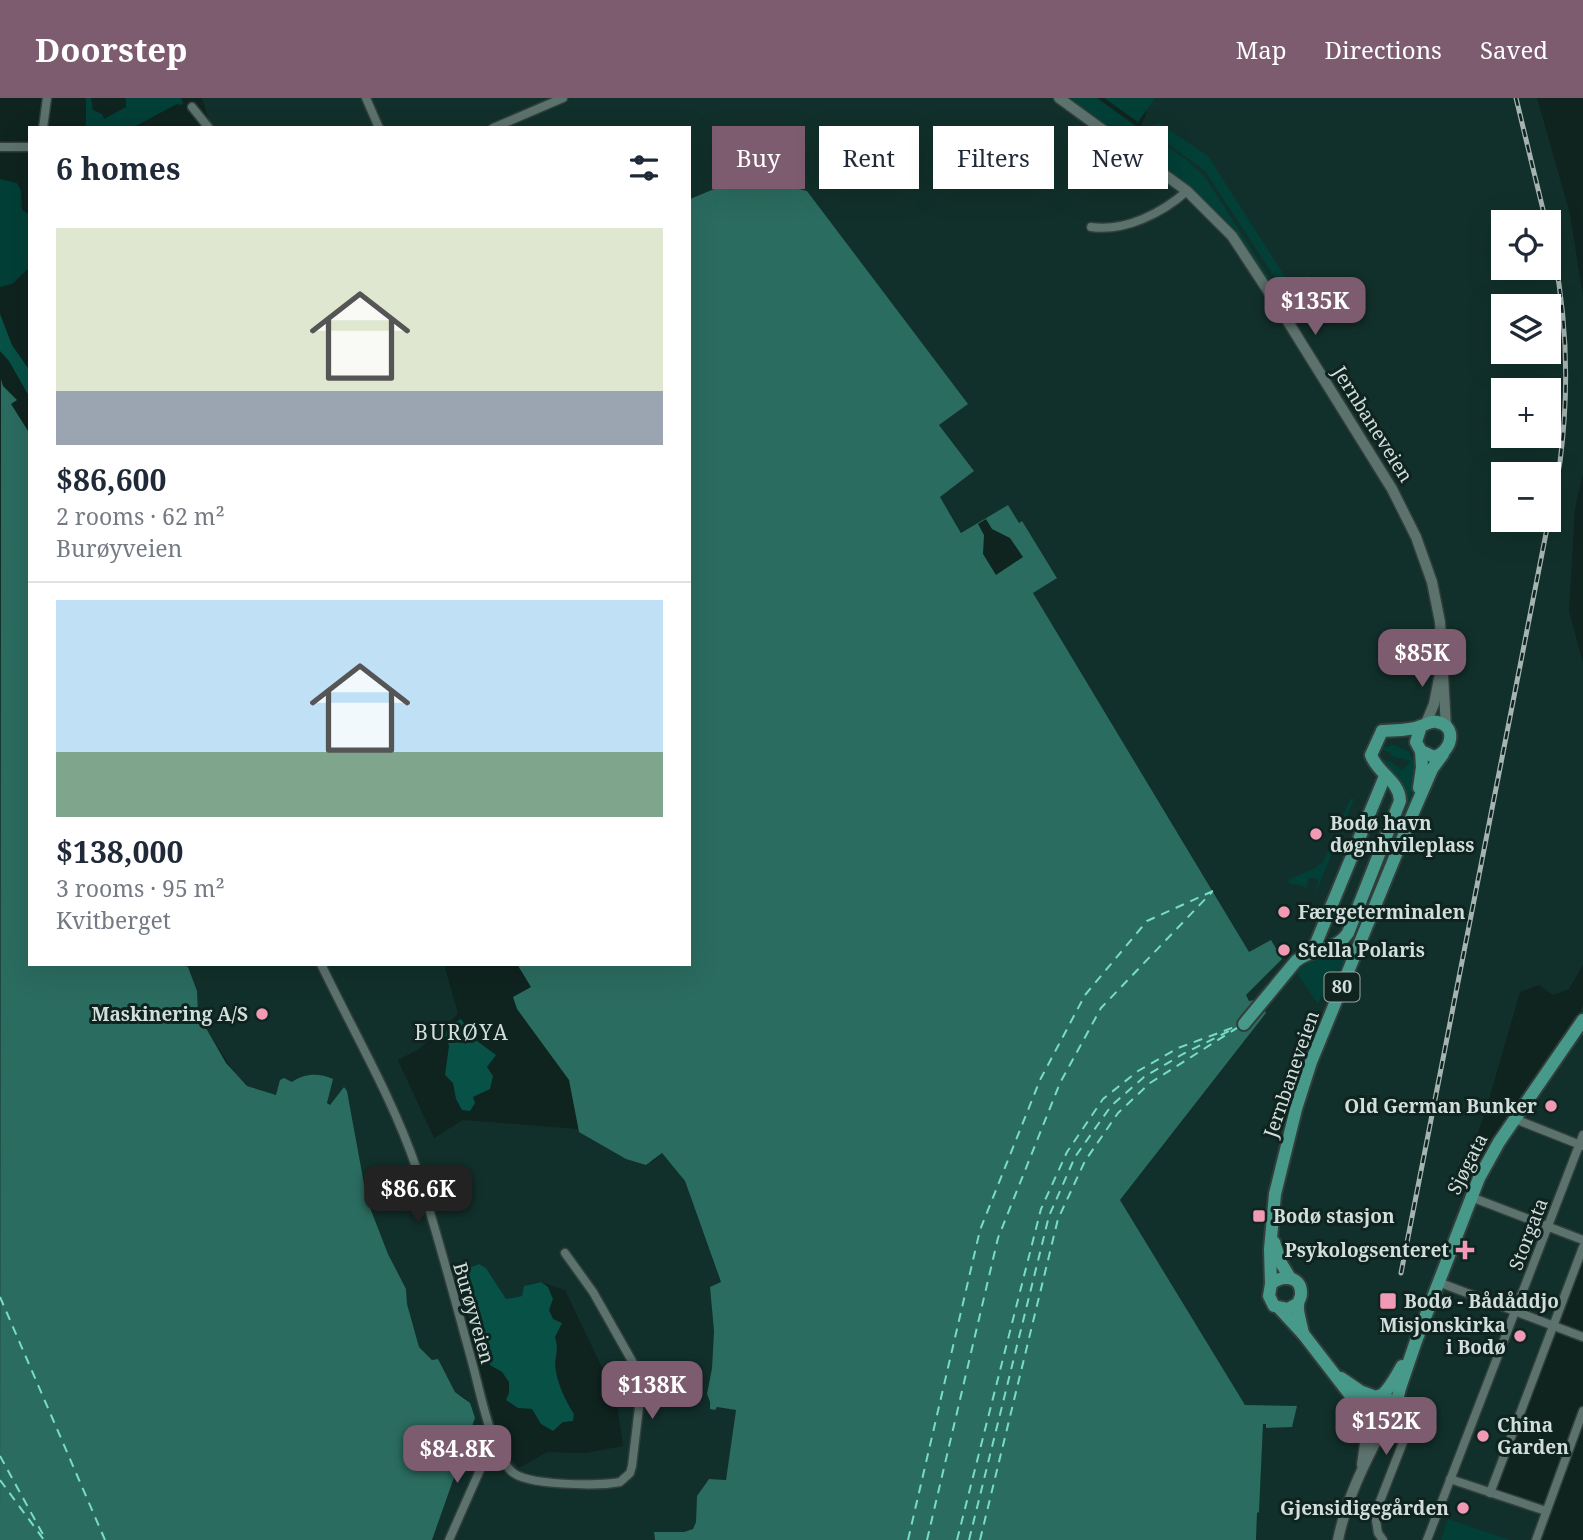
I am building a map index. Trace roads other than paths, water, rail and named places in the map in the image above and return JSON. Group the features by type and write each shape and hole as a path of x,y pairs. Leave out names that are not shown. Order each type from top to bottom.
{"highway":[{"path":"1382,731 1435,722 1446,727"},
{"name":"Jernbaneveien","path":"1413,813 1421,777 1416,736 1424,725"},
{"name":"Jernbaneveien","path":"1367,1418 1304,1335 1269,1299 1270,1249 1277,1184 1311,1062 1432,769 1450,743 1450,734 1446,727"},
{"path":"1382,731 1391,733 1429,756 1443,754"},
{"name":"80","path":"1244,1024 1296,961 1332,948 1348,933 1400,796 1397,788 1375,765 1371,755 1382,731"},
{"name":"80","path":"1312,953 1385,776"},
{"name":"Sjøgata","path":"1386,1428 1395,1422 1399,1388 1471,1197 1489,1158 1583,1020"},
{"name":"Jernbaneveien","path":"1272,1236 1281,1263 1301,1289 1297,1304 1304,1335"},
{"path":"1271,1284 1280,1278 1290,1278"},
{"path":"1280,1309 1291,1308 1297,1304"},
{"name":"Sjøgata","path":"1367,1418 1367,1404 1379,1396 1399,1371 1416,1341"},
{"name":"Jernbaneveien","path":"1335,1374 1355,1388 1379,1396"},
{"name":"80","path":"1379,1396 1389,1398 1397,1410"},
{"path":"1367,1418 1376,1428 1386,1428"}],"street":[{"path":"43,126 47,98"},
{"path":"366,98 378,126"},
{"path":"498,126 563,98"},
{"name":"Jernbaneveien","path":"1059,98 1187,191 1232,236 1399,501 1432,582 1440,622 1446,727"},
{"path":"192,107 207,126"},
{"path":"0,147 28,147"},
{"path":"1091,227 1103,229 1133,222 1162,210 1187,191"},
{"name":"Jernbaneveien","path":"1424,725 1434,704 1441,660"},
{"name":"Burøyveien","path":"322,966 382,1088 415,1165 495,1443 505,1465 516,1476 535,1482 613,1484 626,1479 632,1466 641,1377 593,1292 565,1253"},
{"path":"1515,1119 1581,1145"},
{"name":"Storgata","path":"1427,1540 1583,1135"},
{"path":"1471,1197 1583,1240"},
{"path":"1490,1493 1583,1247"},
{"path":"1438,1282 1583,1337"},
{"path":"1383,1540 1378,1533 1375,1514 1406,1430 1397,1410"},
{"path":"1536,1540 1583,1411"},
{"name":"Sjøgata","path":"1362,1469 1367,1418"},
{"path":"1386,1428 1402,1446"},
{"name":"Sjøgata","path":"1338,1540 1346,1509 1362,1469 1386,1428"},
{"path":"449,1540 456,1520 495,1443"},
{"path":"1450,1479 1546,1511"}],"railway":[{"path":"1516,98 1543,210"},
{"path":"1401,1273 1560,462 1566,375 1558,280"}],"place":[{"name":"Bodø havn døgnhvileplass","path":"1316,834"},
{"name":"Færgeterminalen","path":"1284,912"},
{"name":"Stella Polaris","path":"1284,950"},
{"name":"Maskinering A/S","path":"262,1014"},
{"name":"Old German Bunker","path":"1551,1106"},
{"name":"Bodø stasjon","path":"1259,1216"},
{"name":"Psykologsenteret","path":"1465,1250"},
{"name":"Bodø - Bådåddjo","path":"1388,1301"},
{"name":"Misjonskirka i Bodø","path":"1520,1336"},
{"name":"China Garden","path":"1483,1436"},
{"name":"Gjensidigegården","path":"1463,1508"}],"district":[{"name":"BURØYA","path":"462,1033"}]}
